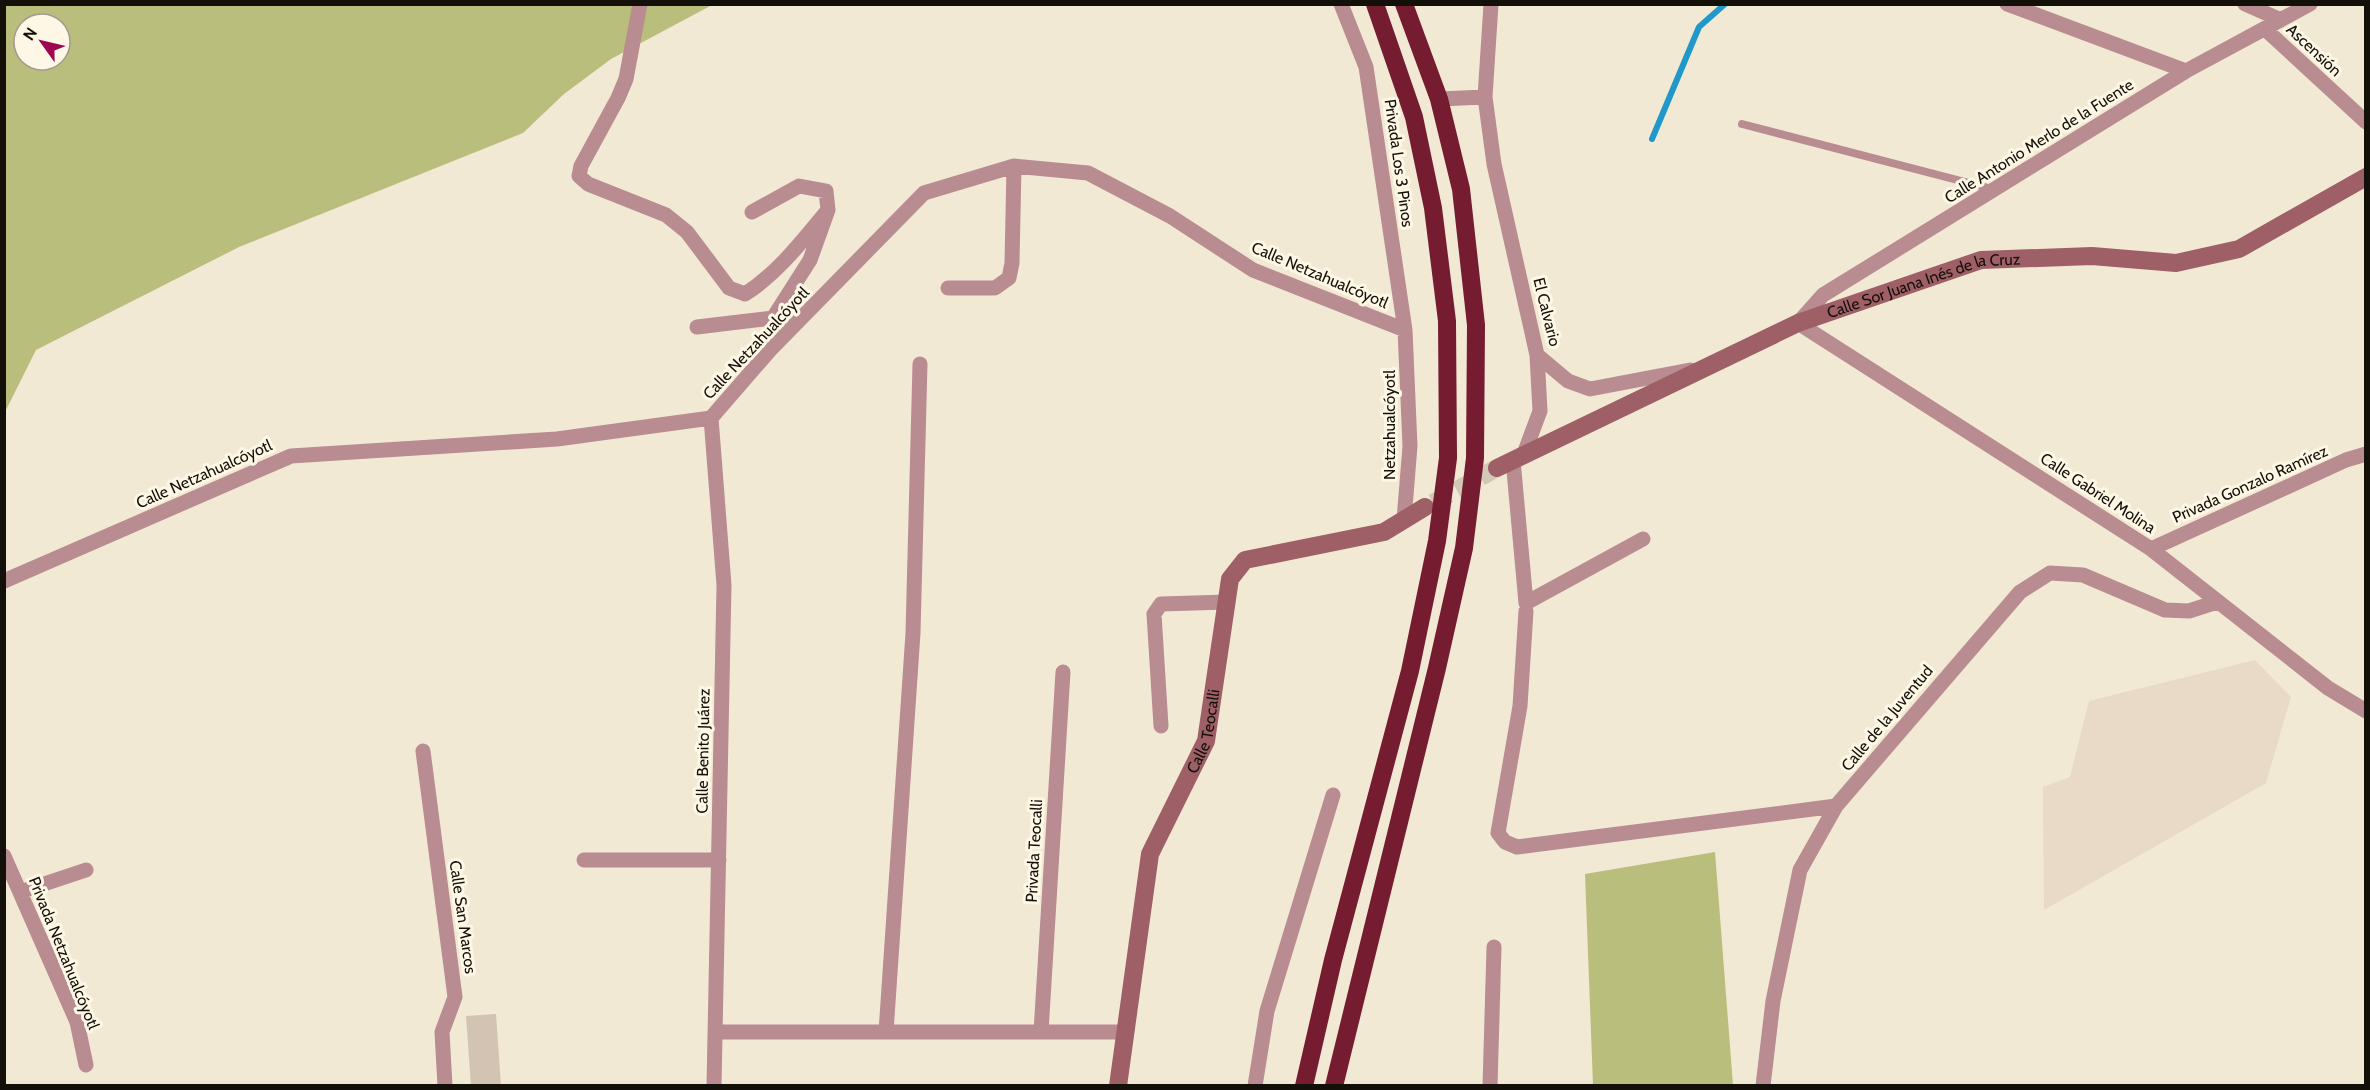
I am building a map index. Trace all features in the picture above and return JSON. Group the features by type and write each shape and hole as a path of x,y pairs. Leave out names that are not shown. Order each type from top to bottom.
{"highway":[{"path":"1304,1086 1333,960 1410,671 1437,541 1448,458 1447,321 1433,208 1414,117 1375,4"},
{"path":"1334,1086 1464,549 1475,458 1476,325 1461,189 1439,99 1404,4"}],"street":[{"path":"640,4 626,79 618,98 580,166 579,176 588,184 666,215 687,232 729,288 745,294 767,277 828,210"},
{"name":"Privada Los 3 Pinos","path":"1341,4 1366,67 1405,330"},
{"name":"El Calvario","path":"1491,4 1485,97 1494,164 1537,355 1568,381 1590,389 1708,367"},
{"path":"2007,4 2186,71"},
{"path":"2246,4 2280,21"},
{"name":"Calle Antonio Merlo de la Fuente","path":"1798,323 1823,296 2186,71 2310,4"},
{"name":"Ascensión","path":"2265,29 2366,122"},
{"path":"1439,99 1485,97"},
{"path":"948,288 995,288 1009,279 1012,263 1014,166"},
{"name":"Calle Netzahualcóyotl","path":"4,581 291,456 557,439 711,417 770,350 924,194 1014,166 1088,173 1170,216 1252,270 1405,330"},
{"name":"Calle Sor Juana Inés de la Cruz","path":"1511,461 1798,323 1981,260 2092,256 2176,263 2239,249 2366,177"},
{"path":"752,212 799,186 826,191 828,210 810,260 773,318 770,350"},
{"path":"697,327 773,318"},
{"name":"Calle Gabriel Molina","path":"1798,323 2151,549 2328,688 2366,711"},
{"name":"Netzahualcóyotl","path":"1404,520 1410,446 1405,330"},
{"path":"1537,355 1540,411 1511,461 1526,603 1643,538"},
{"path":"886,1032 913,633 920,364"},
{"name":"Calle Benito Juárez","path":"711,417 724,585 714,1086"},
{"name":"Privada Gonzalo Ramírez","path":"2151,549 2346,460 2366,454"},
{"name":"Calle Teocalli","path":"1118,1086 1150,854 1206,741 1230,579 1245,560 1384,532 1425,507"},
{"name":"Calle de la Juventud","path":"1763,1086 1773,1001 1800,870 1836,806 2020,592 2050,573 2083,574 2165,610 2189,611 2217,602"},
{"path":"1161,726 1154,614 1161,604 1227,602"},
{"path":"1526,611 1520,706 1498,832 1505,842 1517,847 1836,806"},
{"name":"Privada Teocalli","path":"1041,1032 1063,672"},
{"name":"Calle San Marcos","path":"423,751 455,998 442,1032 445,1086"},
{"path":"1256,1086 1267,1011 1333,795"},
{"name":"Privada Netzahualcóyotl","path":"4,856 76,1022 86,1065"},
{"path":"584,860 718,860"},
{"path":"20,892 86,870"},
{"path":"1490,1086 1494,947"},
{"path":"716,1032 1125,1032"}],"lane":[{"path":"1742,124 1994,190"}],"shaded area":[{"path":"2255,660 2291,697 2266,783 2044,910 2043,787 2070,777 2089,701"}],"green space":[{"path":"9,4 712,5 611,59 564,94 523,133 239,247 36,350 5,412 4,6"},
{"path":"1715,852 1733,1085 1593,1085 1585,874"}],"building":[{"path":"496,1014 501,1086 471,1086 466,1016"}],"waterway":[{"path":"1652,139 1699,27 1725,4"}],"tunnel":[{"path":"1433,503 1497,468"}]}
